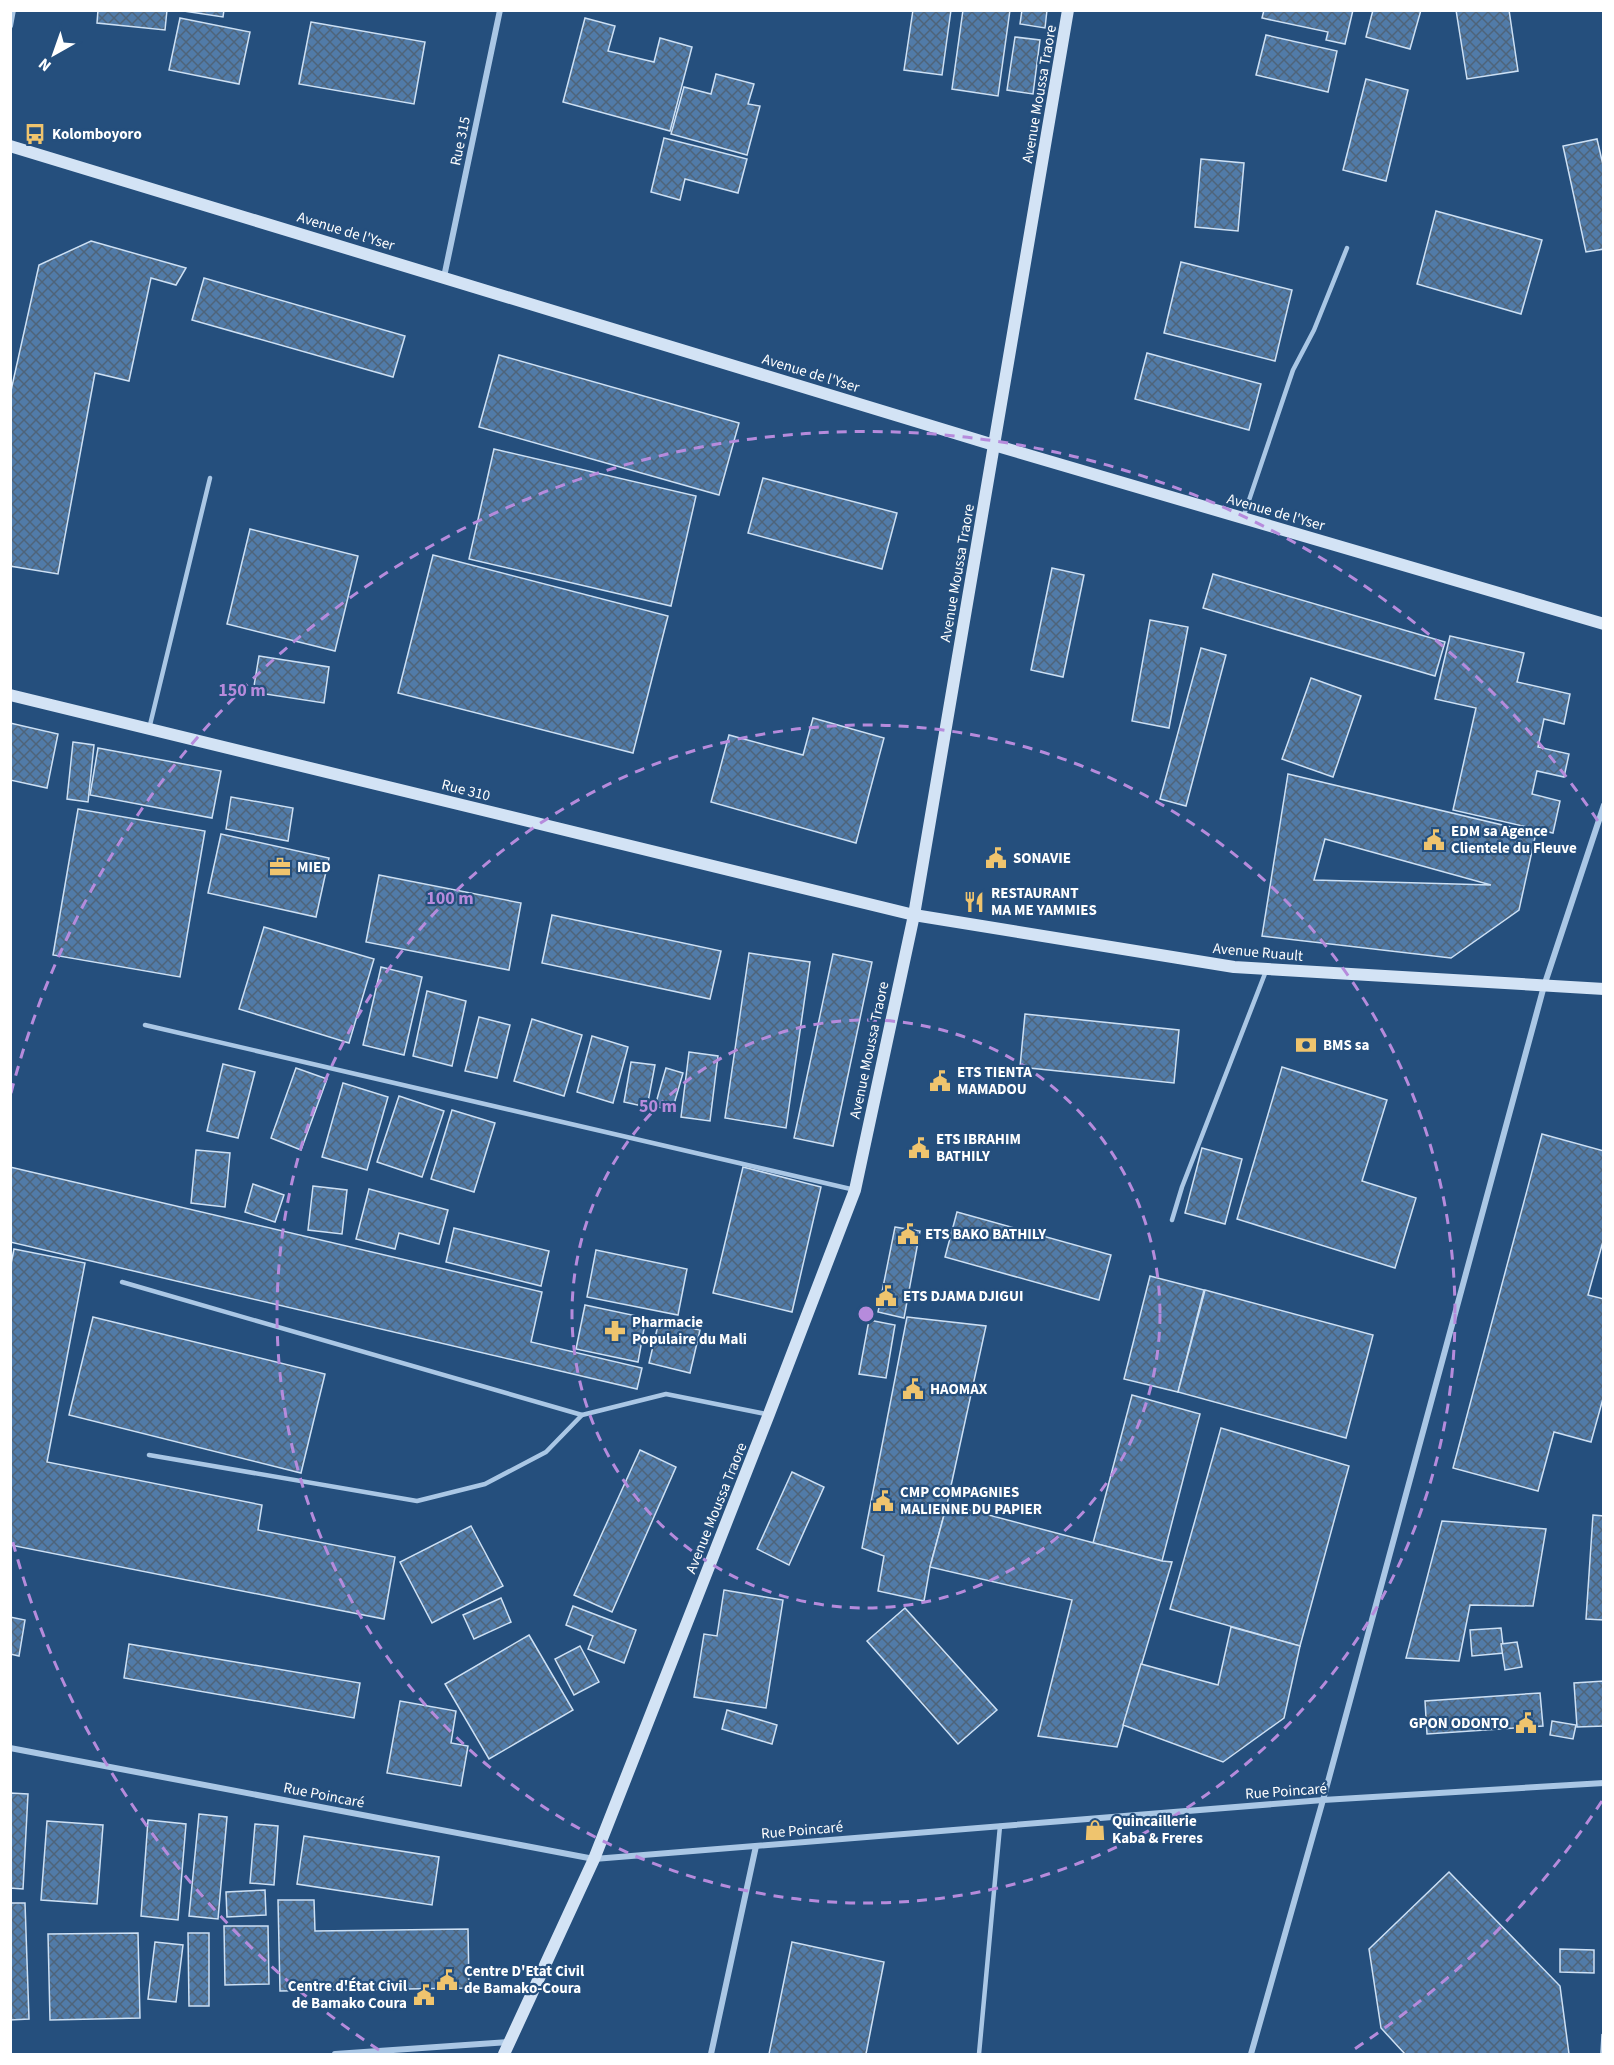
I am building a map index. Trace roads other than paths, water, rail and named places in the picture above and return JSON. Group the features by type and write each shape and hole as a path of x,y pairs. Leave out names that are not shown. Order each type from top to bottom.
{"street":[{"path":"10,26 13,10"},
{"name":"Rue 315","path":"444,277 500,10"},
{"name":"Avenue Moussa Traore","path":"504,2055 594,1859 855,1190 914,915 1068,10"},
{"name":"Avenue de l'Yser","path":"10,146 994,445 1604,624"},
{"name":"Rue 310","path":"10,695 914,915"},
{"path":"1251,2055 1323,1800 1544,986 1604,804"},
{"name":"Avenue Ruault","path":"914,915 1234,967 1604,989"},
{"name":"Rue Poincaré","path":"10,1748 594,1859 1323,1800 1604,1783"},
{"path":"711,2055 756,1846"},
{"path":"335,2055 509,2042"}],"lane":[{"path":"1243,518 1293,370 1314,330 1347,248"},
{"path":"149,729 210,478"},
{"path":"1172,1220 1182,1187 1267,969"},
{"path":"145,1025 855,1190"},
{"path":"122,1282 582,1415 666,1394 769,1414"},
{"path":"149,1455 417,1501 486,1484 546,1452 582,1415"},
{"path":"979,2055 1000,1826"}],"place":[{"name":"Kolomboyoro","path":"35,134"},
{"name":"EDM sa Agence Clientele du Fleuve","path":"1434,840"},
{"name":"SONAVIE","path":"996,858"},
{"name":"MIED","path":"280,867"},
{"name":"RESTAURANT MA ME YAMMIES","path":"974,902"},
{"name":"BMS sa","path":"1306,1045"},
{"name":"ETS TIENTA MAMADOU","path":"940,1081"},
{"name":"ETS IBRAHIM BATHILY","path":"919,1148"},
{"name":"ETS BAKO BATHILY","path":"908,1234"},
{"name":"ETS DJAMA DJIGUI","path":"886,1296"},
{"name":"Pharmacie Populaire du Mali","path":"615,1331"},
{"name":"HAOMAX","path":"913,1389"},
{"name":"CMP COMPAGNIES MALIENNE DU PAPIER","path":"883,1501"},
{"name":"GPON ODONTO","path":"1526,1723"},
{"name":"Quincaillerie Kaba & Freres","path":"1095,1830"},
{"name":"Centre D'Etat Civil de Bamako-Coura","path":"447,1980"},
{"name":"Centre d'État Civil de Bamako Coura","path":"424,1995"}]}
